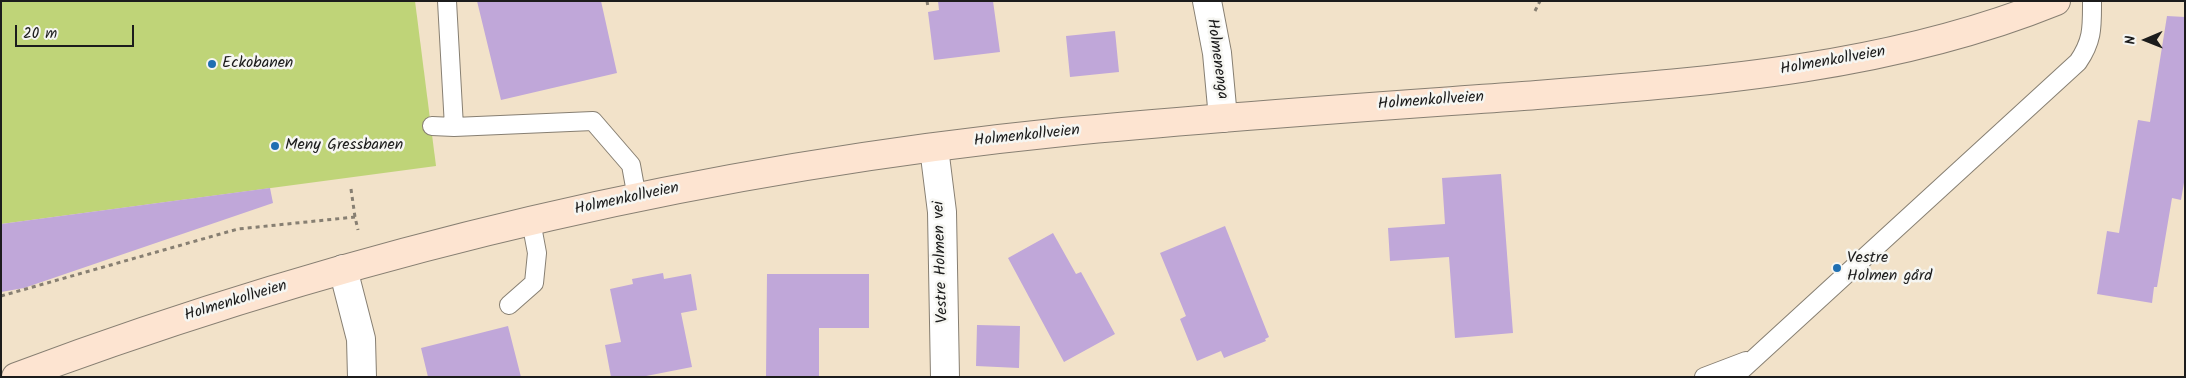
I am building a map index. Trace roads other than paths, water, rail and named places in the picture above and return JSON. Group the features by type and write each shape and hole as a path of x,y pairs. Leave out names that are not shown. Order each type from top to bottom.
{"main road":[{"name":"Holmenkollveien","path":"16,377 195,314 343,269 531,221 637,198 765,174 934,148 1223,118 1625,88 1780,72 1860,58 1953,37 2056,1"}],"street":[{"name":"Holmenenga","path":"1207,1 1217,53 1223,118"},
{"name":"Vestre Holmen vei","path":"934,148 942,212 945,377"},
{"path":"343,269 360,339 362,377"}],"lane":[{"path":"447,1 454,127"},
{"path":"1734,377 2078,62 2087,48 2090,38 2092,1"},
{"path":"432,126 454,127 593,121 631,165 637,198"},
{"path":"510,305 534,283 537,253 531,221"},
{"path":"1704,377 1754,358"}],"place":[{"name":"Eckobanen","path":"212,64"},
{"name":"Meny Gressbanen","path":"275,146"},
{"name":"Vestre Holmen gård","path":"1837,268"}]}
